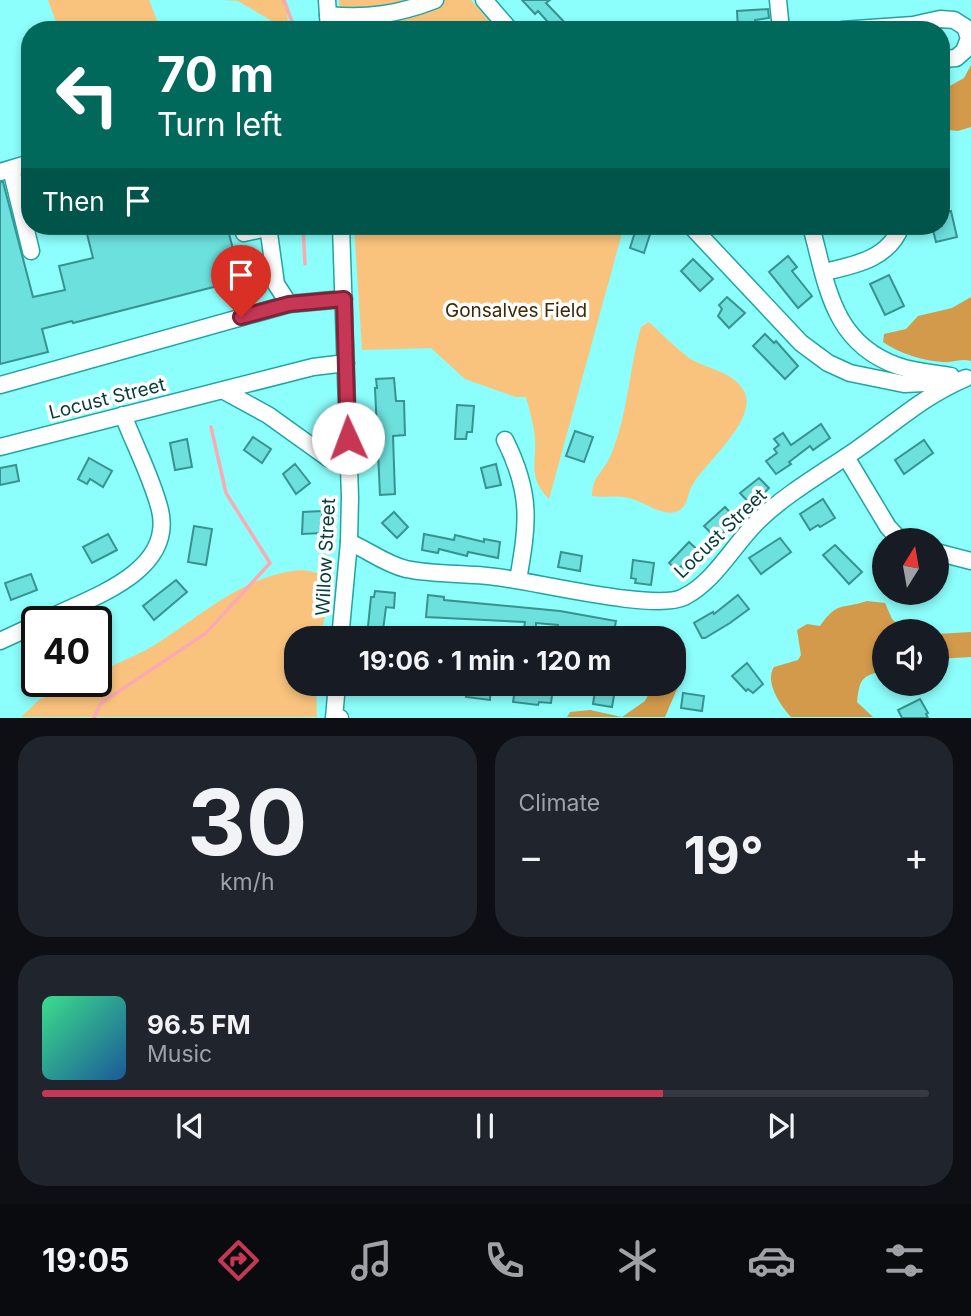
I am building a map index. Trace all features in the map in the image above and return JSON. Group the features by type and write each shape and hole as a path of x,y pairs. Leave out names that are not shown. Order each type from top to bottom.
{"street":[{"path":"328,15 373,17 414,8 435,0"},
{"path":"484,0 502,21"},
{"path":"778,0 780,21"},
{"path":"938,21 957,21 965,27 969,38 964,51 957,58 950,58"},
{"path":"6,171 21,219"},
{"path":"26,235 31,251"},
{"path":"268,235 276,284 289,304"},
{"name":"Willow Street","path":"341,235 349,542 341,626"},
{"path":"700,235 802,343 828,363 850,373 904,384 927,384 969,378"},
{"path":"814,235 842,325 867,352 909,369 969,378"},
{"path":"824,272 860,263 877,255 890,247 897,235"},
{"path":"0,384 289,304 344,299"},
{"name":"Locust Street","path":"0,447 313,368 346,363"},
{"name":"Locust Street","path":"349,542 404,568 518,580 651,601 681,599 705,581 761,519 928,396 969,378"},
{"path":"224,391 268,415 330,458 349,466"},
{"path":"73,606 130,577 147,563 156,549 161,528 160,510 123,415"},
{"path":"505,440 519,470 527,510 527,531 518,580"},
{"path":"846,457 889,528"},
{"path":"949,555 971,561"},
{"path":"0,641 21,631"},
{"path":"336,696 334,718 340,718"}],"green space":[{"path":"48,0 149,0 157,21 56,21"},
{"path":"222,0 286,0 288,21 272,21 238,1"},
{"path":"339,0 471,0 489,21 340,21"},
{"name":"Gonsalves Field","path":"355,235 622,235 549,499 537,482 535,474 534,430 526,397 516,397 465,379 431,348 362,350"},
{"path":"649,322 689,358 733,379 744,391 747,402 737,428 698,477 683,508 670,513 629,498 592,496 594,484 610,457 621,425 641,327"},
{"path":"301,570 312,572 320,575 325,583 323,626 284,626 284,696 316,696 317,717 21,717 40,699 46,697 112,697 112,666 153,646 241,588 280,573"}],"shaded area":[{"path":"971,65 971,127 958,131 950,130 950,86 964,78"},
{"path":"971,297 971,361 927,360 904,353 883,342 884,334 906,329 918,316 952,308"},
{"path":"872,602 872,606 886,606 892,619 872,619 872,675 861,683 857,702 873,717 791,717 775,694 771,673 774,667 798,660 801,655 797,630 807,624 820,626 835,609"},
{"path":"971,632 971,657 949,658 949,633"},
{"path":"648,696 674,696 665,717 622,717 645,701"},
{"path":"590,710 622,717 567,717 570,712"}],"building":[{"path":"522,0 550,0 546,3 563,21 547,21 538,11 535,14"},
{"path":"768,9 769,18 738,21 737,11"},
{"path":"0,182 3,182 33,297 65,290 59,266 93,258 87,235 229,235 241,280 42,329 48,352 0,364"},
{"path":"950,211 957,237 936,242 934,235 950,235"},
{"path":"634,235 650,235 644,253 630,248"},
{"path":"788,256 797,267 792,271 812,296 798,308 769,272"},
{"path":"693,259 713,279 700,291 681,271"},
{"path":"889,275 904,306 885,315 870,284"},
{"path":"727,297 745,313 729,328 718,316 722,309 719,305"},
{"path":"765,334 774,343 776,341 798,366 785,379 753,346"},
{"path":"394,378 396,401 404,401 405,435 393,436 395,494 380,495 376,379"},
{"path":"457,405 474,406 472,432 467,432 466,439 455,439"},
{"path":"821,424 830,438 813,450 810,446 776,474 766,461 777,453 774,449 779,445 774,439 783,433 791,445"},
{"path":"575,431 593,437 584,462 566,456"},
{"path":"253,437 271,449 262,463 244,450"},
{"path":"187,439 192,467 175,470 170,443"},
{"path":"924,440 933,453 904,474 895,460"},
{"path":"89,458 112,471 103,487 90,479 87,484 78,479"},
{"path":"295,464 310,483 296,494 283,474"},
{"path":"496,464 501,485 486,488 481,468"},
{"path":"16,465 19,481 0,485 0,468"},
{"path":"759,478 769,488 752,506 740,493"},
{"path":"823,499 835,518 810,530 800,514"},
{"path":"725,507 737,520 722,534 717,529 712,534 704,526"},
{"path":"322,511 323,533 302,534 303,512"},
{"path":"394,512 408,527 397,538 382,523"},
{"path":"194,526 212,529 206,565 188,562"},
{"path":"108,534 117,550 92,563 83,547"},
{"path":"424,534 454,540 455,535 484,542 484,539 500,542 498,558 468,552 467,556 439,549 438,553 422,550"},
{"path":"780,538 791,552 761,574 749,558"},
{"path":"689,542 701,553 686,570 681,566 677,570 669,563"},
{"path":"835,545 862,572 849,584 823,555"},
{"path":"561,552 582,556 580,571 558,567"},
{"path":"633,560 654,563 651,585 635,583 636,579 631,578"},
{"path":"31,574 37,590 11,600 5,583"},
{"path":"176,580 187,592 154,620 143,606"},
{"path":"375,591 395,593 394,608 386,607 384,626 368,626 371,597 374,597"},
{"path":"428,595 444,597 444,600 560,611 616,621 615,626 558,626 536,623 536,626 524,626 525,622 426,617"},
{"path":"738,595 749,609 702,638 694,623 713,612 714,614"},
{"path":"747,663 763,684 753,693 748,689 746,691 732,676"},
{"path":"686,693 704,696 702,711 681,708 683,696"},
{"path":"466,696 490,696 490,700"},
{"path":"514,696 552,696 551,703 539,702 538,705 513,702"},
{"path":"594,696 614,696 612,707 593,704"},
{"path":"920,699 928,718 902,718 898,710"}],"waterway":[{"path":"284,0 292,21"},
{"path":"303,235 305,264"},
{"path":"94,718 100,704 206,633 270,563 226,493 211,427"}],"route":[{"path":"241,317 289,304 344,299 348,438"}]}
